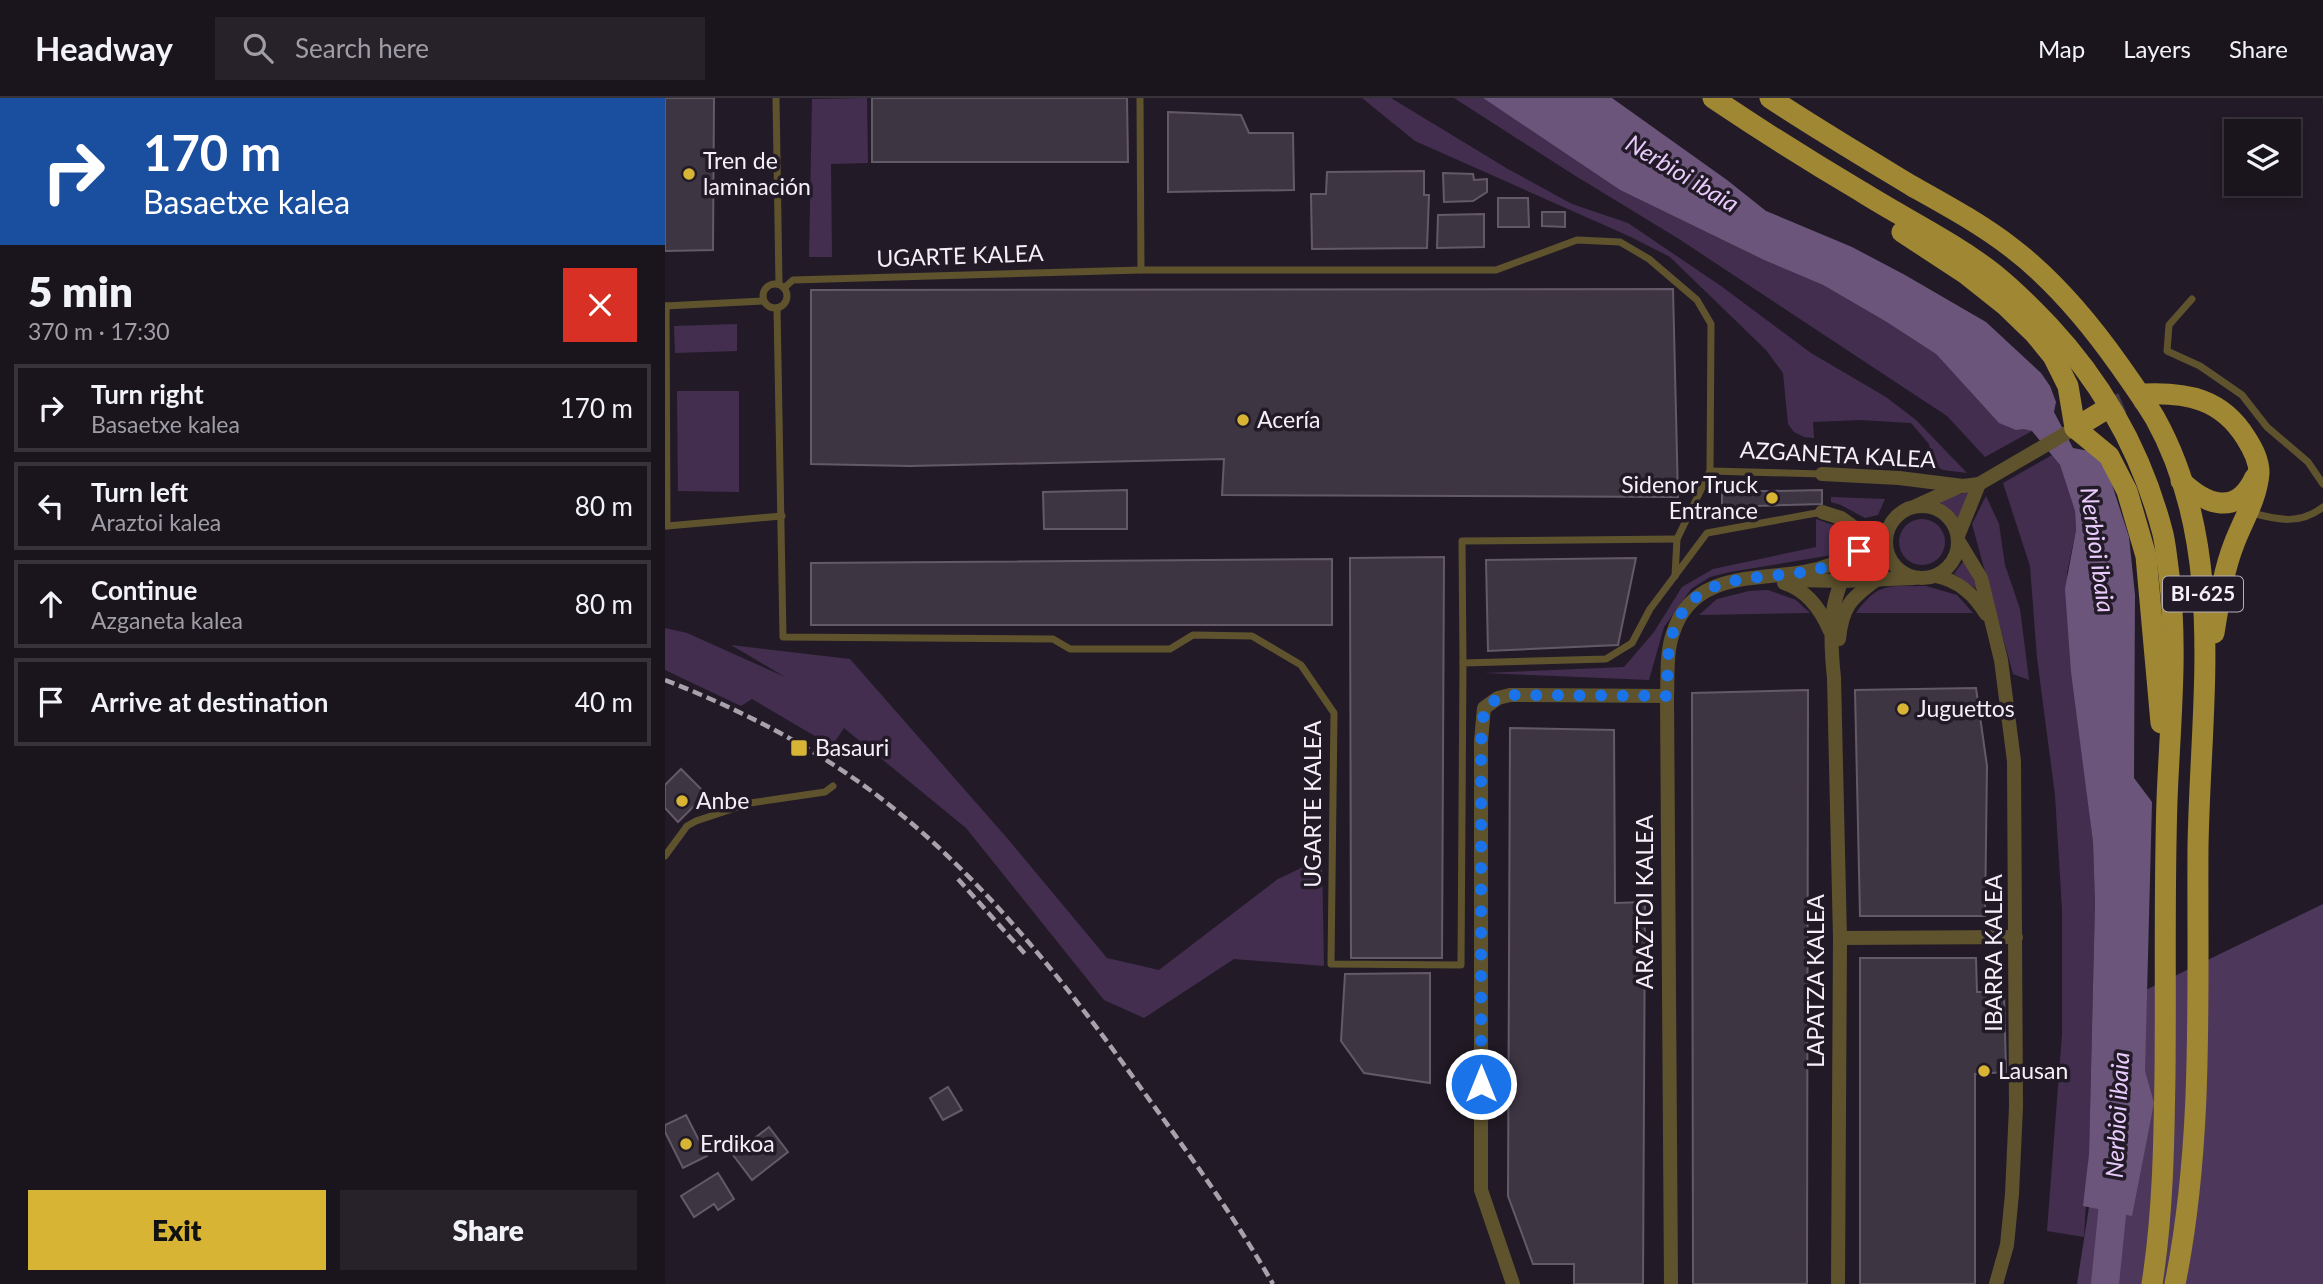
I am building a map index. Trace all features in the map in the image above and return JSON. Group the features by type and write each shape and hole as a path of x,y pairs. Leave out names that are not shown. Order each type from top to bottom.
{"main road":[{"name":"BI-625","path":"1770,98 1977,224 2013,249 2045,277 2099,335 2155,418 2181,481 2195,532 2202,583 2206,695 2199,800 2193,1158 2175,1284"},
{"name":"BI-625","path":"1722,104 1993,274 2051,328 2073,355 2127,434 2151,491 2164,538 2174,626 2174,695 2167,799 2164,1152 2159,1231 2152,1284"},
{"path":"1722,104 1859,204 1966,274 2005,305 2053,356 2068,386 2075,428 2109,456 2127,491 2146,556 2167,799"},
{"path":"2144,394 2171,393 2195,398 2225,411 2253,449 2259,469 2256,494 2234,542 2225,574 2206,695"},
{"path":"2075,428 2103,411"},
{"path":"2181,481 2196,495 2220,505 2238,499 2250,489 2259,469"}],"street":[{"path":"1762,577 1842,581 1936,576 1953,562 1958,538 1979,484 2075,428"},
{"name":"AZGANETA KALEA","path":"1822,474 1899,478 1963,486"},
{"name":"AZGANETA KALEA","path":"1885,540 1888,528 1904,510 1963,486 1979,484"},
{"name":"AZGANETA KALEA","path":"1916,506 1928,506 1948,516 1958,538"},
{"path":"1822,512 1841,518 1870,539 1885,540 1890,561 1905,575 1915,578"},
{"name":"IBARRA KALEA","path":"1958,538 1982,578 1990,622 2001,660 2014,761 2016,1107 2007,1245 1996,1284"},
{"path":"1834,678 1830,631 1835,597 1859,551 1870,539"},
{"path":"1762,577 1820,569 1859,551"},
{"name":"IBARRA KALEA","path":"1936,576 1949,579 1970,593 1990,622"},
{"path":"1762,577 1796,586 1819,611 1830,631"},
{"name":"ARAZTOI KALEA","path":"1671,1284 1667,696 1669,645 1680,615 1704,592 1720,584 1762,577"},
{"path":"1834,678 1844,611 1855,596 1876,580"},
{"name":"LAPATZA KALEA","path":"1834,678 1840,937 1838,1284"},
{"path":"1513,1284 1481,1190 1481,741 1484,708 1498,698 1510,695 1667,696"},
{"path":"1840,937 2017,937"}],"lane":[{"name":"UGARTE KALEA","path":"776,98 781,286 787,298 777,308 783,637 1053,639 1070,649 1170,649 1193,635 1252,636 1301,665 1334,713 1331,964 1461,965 1462,541 1677,539"},
{"path":"1140,98 1140,270"},
{"name":"UGARTE KALEA","path":"781,286 793,280 1140,270 1496,270 1577,240 1620,242 1649,259 1697,300 1711,324 1710,471 1677,539 1674,576"},
{"path":"763,301 764,289 771,284 781,286"},
{"path":"2192,299 2169,325 2167,351 2200,366 2242,395 2267,427 2308,462 2323,484"},
{"path":"777,308 763,301 666,306 666,526 782,516"},
{"name":"AZGANETA KALEA","path":"1710,471 1822,474"},
{"path":"2248,512 2294,521 2323,507"},
{"path":"1463,663 1606,659 1632,643 1650,609 1707,533 1822,512"},
{"path":"665,856 687,826 696,821 750,803 825,792 833,786"}],"shaded area":[{"path":"867,98 868,163 831,164 832,257 809,257 812,99"},
{"path":"1362,98 1391,98 1508,169 1572,204 1628,223 1721,286 1811,353 1886,397 1916,420 1967,473 1943,470 1933,464 1929,444 1911,423 1860,420 1813,422 1814,438 1794,432 1788,424 1783,373 1766,350 1670,257 1415,141"},
{"path":"1454,98 1483,98 1620,190 1764,260 1823,285 1936,354 1991,414 2032,431 1985,457 1947,416 1679,239"},
{"path":"737,324 737,351 675,353 674,326"},
{"path":"677,391 739,391 739,492 678,491"},
{"path":"2052,455 2060,465 2075,511 2076,530 2067,573 2093,842 2095,903 2089,1154 2084,1237 2047,1231 2062,1034 2062,910 2055,795 2037,658 2030,566 2003,483"},
{"path":"1975,490 1959,519 1938,500"},
{"path":"1986,496 1999,524 2005,565 2020,609 2029,680 2013,674 1972,524"},
{"path":"1831,497 1885,499 1878,515 1865,518 1831,502"},
{"path":"1816,519 1833,525 1856,540 1832,555 1730,572 1710,577 1691,589 1664,627 1649,680 1484,673 1624,667 1654,632 1682,587 1713,569 1816,547"},
{"path":"1922,519 1938,526 1945,542 1938,558 1922,565 1906,558 1899,542 1906,526"},
{"path":"1868,552 1889,572 1854,575"},
{"path":"1965,559 1978,590 1954,574"},
{"path":"1926,586 1957,595 1973,613 1856,613 1871,595 1886,588"},
{"path":"1768,590 1796,600 1810,613 1699,615 1717,599 1749,591"},
{"path":"665,628 687,633 785,677 731,645 850,659 1007,838 1107,958 1159,970 1278,879 1322,858 1324,966 1234,959 1144,1018 1104,1000 966,828 844,728 832,746 752,699 741,706 665,670"},
{"path":"2323,904 2323,1284 2077,1284 2121,1002"}],"water":[{"path":"1483,98 1612,98 1766,211 1852,247 1986,322 2041,373 2050,386 2056,402 2054,412 2073,448 2089,451 2106,466 2129,537 2135,595 2134,778 2152,802 2145,1071 2154,1103 2132,1216 2083,1206 2089,1154 2095,903 2093,842 2071,672 2065,589 2076,530 2075,511 2060,465 2032,431 2016,430 1999,423 1936,354 1885,321 1823,285 1764,260 1620,190"}],"building":[{"name":"Tren de laminación","path":"665,98 714,98 713,250 665,251"},
{"path":"872,98 1127,98 1128,162 872,162"},
{"path":"1168,112 1241,115 1249,133 1293,133 1294,190 1168,192"},
{"path":"1424,171 1424,195 1429,195 1427,248 1312,249 1311,194 1326,194 1327,172"},
{"path":"1443,173 1473,174 1474,180 1487,179 1487,192 1473,201 1444,202"},
{"path":"1498,198 1528,198 1529,227 1498,227"},
{"path":"1542,212 1565,212 1565,227 1542,226"},
{"path":"1484,214 1484,247 1437,248 1438,215"},
{"name":"Acería","path":"1673,289 1678,497 1222,495 1224,459 910,466 811,464 811,290"},
{"path":"1127,490 1127,529 1044,529 1043,492"},
{"name":"Sidenor Truck Entrance","path":"1822,490 1822,504 1722,507 1722,492"},
{"path":"1444,557 1442,958 1351,958 1350,558"},
{"path":"1636,558 1618,645 1488,651 1486,560"},
{"path":"1332,559 1332,625 811,625 811,563"},
{"path":"1976,688 1987,766 1985,916 1860,916 1855,690"},
{"path":"1808,690 1807,1284 1693,1284 1692,693"},
{"path":"1510,728 1614,730 1615,903 1645,902 1643,1284 1574,1284 1574,1264 1533,1264 1508,1196"},
{"name":"Anbe","path":"681,769 706,794 678,822 665,808 665,785"},
{"path":"1860,958 1976,958 1977,992 2004,992 2006,1072 1975,1074 1975,1284 1860,1284"},
{"path":"1430,973 1430,1083 1364,1073 1341,1041 1345,974"},
{"path":"948,1087 962,1110 943,1120 930,1098"},
{"name":"Erdikoa","path":"686,1115 707,1156 683,1168 665,1132 665,1125"},
{"path":"769,1127 788,1152 752,1180 733,1155"},
{"path":"718,1173 734,1199 718,1210 714,1204 694,1217 681,1196"}],"waterway":[{"name":"Nerbioi ibaia","path":"2105,1284 2116,1175"}],"tunnel":[{"path":"2103,411 2144,394"}],"railway":[{"path":"665,680 747,716 825,759 874,793 950,858 986,894 1083,1010 1211,1186 1273,1284"},
{"path":"958,879 1026,955"}],"place":[{"name":"Tren de laminación","path":"689,174"},
{"name":"Acería","path":"1243,420"},
{"name":"Sidenor Truck Entrance","path":"1772,498"},
{"name":"Juguettos","path":"1903,709"},
{"name":"Basauri","path":"799,748"},
{"name":"Anbe","path":"682,801"},
{"name":"Lausan","path":"1984,1071"},
{"name":"Erdikoa","path":"686,1144"}],"route":[{"path":"1481,1084 1481,741 1484,708 1498,698 1510,695 1667,696 1669,645 1673,631 1680,615 1704,592 1738,579 1820,569 1859,551"}]}
